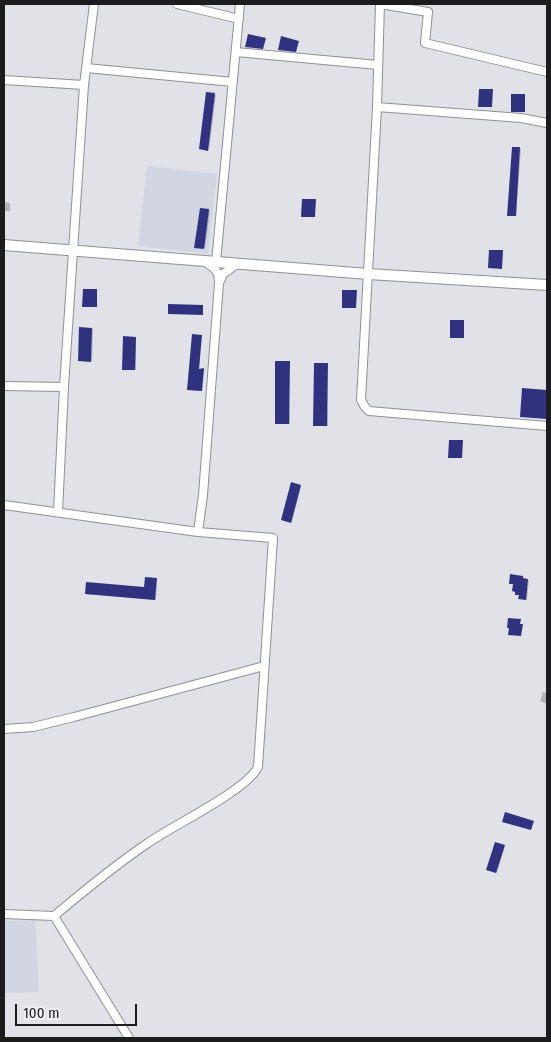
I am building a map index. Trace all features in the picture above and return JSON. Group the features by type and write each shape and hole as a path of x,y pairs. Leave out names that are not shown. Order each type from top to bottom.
{"street":[{"path":"58,512 64,387 84,85 94,4"},
{"path":"177,4 239,19"},
{"path":"216,262 240,4"},
{"path":"547,72 425,43 428,12 380,4 377,107 362,400 369,411 547,426"},
{"path":"236,52 378,66"},
{"path":"86,68 233,82"},
{"path":"4,80 84,85"},
{"path":"377,107 521,118 547,124"},
{"path":"4,245 368,274 547,285"},
{"path":"198,532 203,494 220,283 219,274 215,268 204,260"},
{"path":"220,283 224,274 237,264"},
{"path":"4,386 64,387"},
{"path":"4,505 198,532 273,538 258,767 255,774 227,795 150,841 103,875 54,916 4,914"},
{"path":"4,729 32,727 74,717 264,666"},
{"path":"54,916 130,1038"}],"shaded area":[{"path":"147,166 217,174 208,254 138,246"},
{"path":"35,920 39,992 4,993 4,921"}],"building":[{"path":"248,34 266,38 263,49 245,47"},
{"path":"281,36 299,41 296,52 278,50"},
{"path":"479,89 493,89 492,107 478,107"},
{"path":"206,92 215,93 208,151 199,149"},
{"path":"511,94 525,94 525,112 511,112"},
{"path":"512,147 520,147 516,216 507,216"},
{"path":"302,199 316,199 315,217 301,217"},
{"path":"200,208 209,209 204,249 194,248"},
{"path":"489,250 503,250 502,269 488,268"},
{"path":"83,289 97,289 97,307 82,307"},
{"path":"342,290 357,290 356,308 342,308"},
{"path":"168,304 203,305 203,315 168,314"},
{"path":"450,320 464,320 464,338 450,338"},
{"path":"79,327 92,328 91,362 78,361"},
{"path":"192,334 202,335 199,369 204,368 202,391 187,390"},
{"path":"123,336 136,337 135,370 122,370"},
{"path":"275,361 290,361 289,424 275,424"},
{"path":"314,363 328,363 327,426 313,426"},
{"path":"522,388 547,390 547,419 520,417"},
{"path":"449,440 463,440 462,458 448,458"},
{"path":"291,482 301,485 291,523 281,520"},
{"path":"510,574 523,576 523,578 528,579 526,600 518,599 519,595 515,595 515,592 512,591 513,584 509,584"},
{"path":"145,577 157,578 155,600 85,594 86,582 144,587"},
{"path":"508,618 521,619 520,624 523,624 521,636 508,635"},
{"path":"505,812 534,821 531,830 502,822"},
{"path":"495,842 505,845 496,873 486,870"}]}
